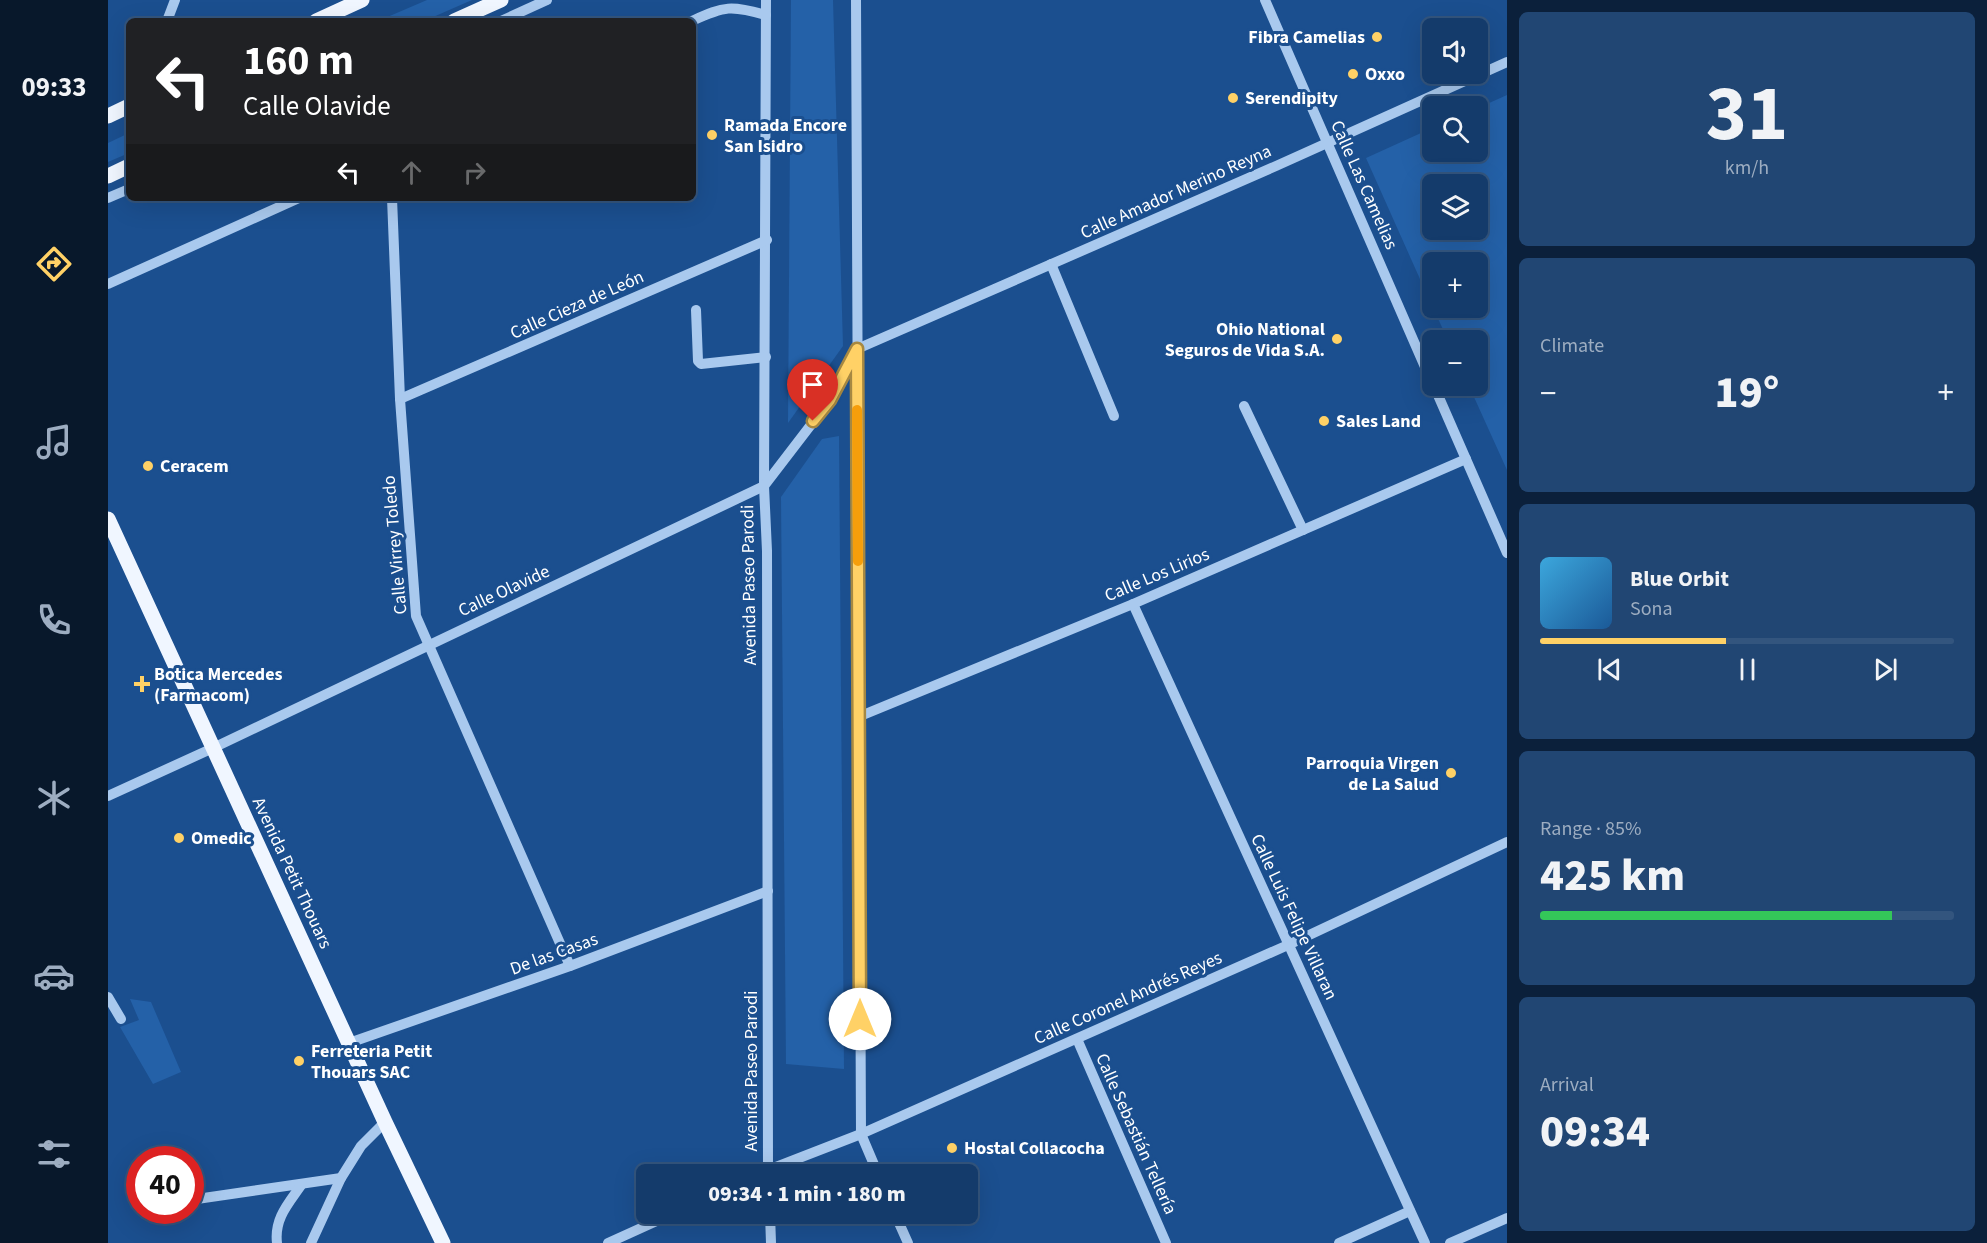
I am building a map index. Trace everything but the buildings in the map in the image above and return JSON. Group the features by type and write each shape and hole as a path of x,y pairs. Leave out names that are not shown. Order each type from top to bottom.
{"main road":[{"path":"320,18 334,6 362,0"},
{"path":"461,18 501,0"},
{"path":"108,116 126,107"},
{"path":"108,176 126,167"},
{"name":"Avenida Petit Thouars","path":"108,519 443,1243"}],"street":[{"path":"168,18 175,0"},
{"path":"508,18 547,0"},
{"name":"Avenida Paseo Parodi","path":"765,1164 768,891 767,551 764,486 767,240 766,0"},
{"path":"855,0 861,1134 874,1164"},
{"name":"Calle Las Camelias","path":"1265,0 1422,359"},
{"path":"696,19 715,10 739,7 766,15"},
{"name":"Calle Amador Merino Reyna","path":"857,349 1507,62"},
{"path":"108,198 126,190"},
{"path":"108,284 292,201"},
{"name":"Calle Virrey Toledo","path":"392,201 400,399 416,616 570,966"},
{"name":"Calle Cieza de León","path":"400,399 767,240"},
{"path":"1051,264 1114,416"},
{"path":"696,310 699,360 702,364 766,357"},
{"name":"Calle Olavide","path":"108,796 764,486 830,400 857,349"},
{"name":"Calle Las Camelias","path":"1438,396 1507,553"},
{"path":"1244,406 1303,530"},
{"name":"Calle Los Lirios","path":"858,717 1132,604 1466,459"},
{"name":"Calle Luis Felipe Villaran","path":"1132,604 1425,1243"},
{"name":"Calle Coronel Andrés Reyes","path":"787,1164 861,1134 1288,945 1507,842"},
{"name":"De las Casas","path":"349,1043 570,966 768,891"},
{"path":"108,996 121,1019"},
{"name":"Calle Sebastián Tellería","path":"1077,1039 1166,1243"},
{"path":"311,1243 341,1178 361,1146 386,1122"},
{"path":"204,1198 341,1178"},
{"path":"277,1243 276,1227 279,1219 302,1184"},
{"path":"1339,1243 1410,1211"},
{"path":"1450,1243 1507,1218"},
{"path":"608,1243 650,1224"},
{"path":"770,1224 771,1243"},
{"path":"899,1224 908,1243"}],"shaded area":[{"path":"427,0 472,0 431,18 385,18"},
{"path":"791,0 833,0 843,346 788,423"},
{"path":"1507,95 1507,470 1474,396 1488,396 1488,330 1443,330 1438,318 1488,318 1488,252 1422,252 1422,284 1366,158 1422,133 1422,162 1488,162 1488,104"},
{"path":"126,134 126,154 108,162 108,143"},
{"path":"839,436 844,1069 786,1064 781,497 822,439"},
{"path":"130,999 151,1002 181,1072 153,1084 120,1027 139,1020"}],"slow traffic":[{"path":"857,410 858,561"}],"place":[{"name":"Fibra Camelias","path":"1377,37"},
{"name":"Oxxo","path":"1353,74"},
{"name":"Serendipity","path":"1233,98"},
{"name":"Ramada Encore San Isidro","path":"712,135"},
{"name":"Ohio National Seguros de Vida S.A.","path":"1337,339"},
{"name":"Sales Land","path":"1324,421"},
{"name":"Ceracem","path":"148,466"},
{"name":"Botica Mercedes (Farmacom)","path":"142,684"},
{"name":"Parroquia Virgen de La Salud","path":"1451,773"},
{"name":"Omedic","path":"179,838"},
{"name":"Ferreteria Petit Thouars SAC","path":"299,1061"},
{"name":"Hostal Collacocha","path":"952,1148"}],"route":[{"path":"813,421 830,400 857,349 860,1019"}]}
